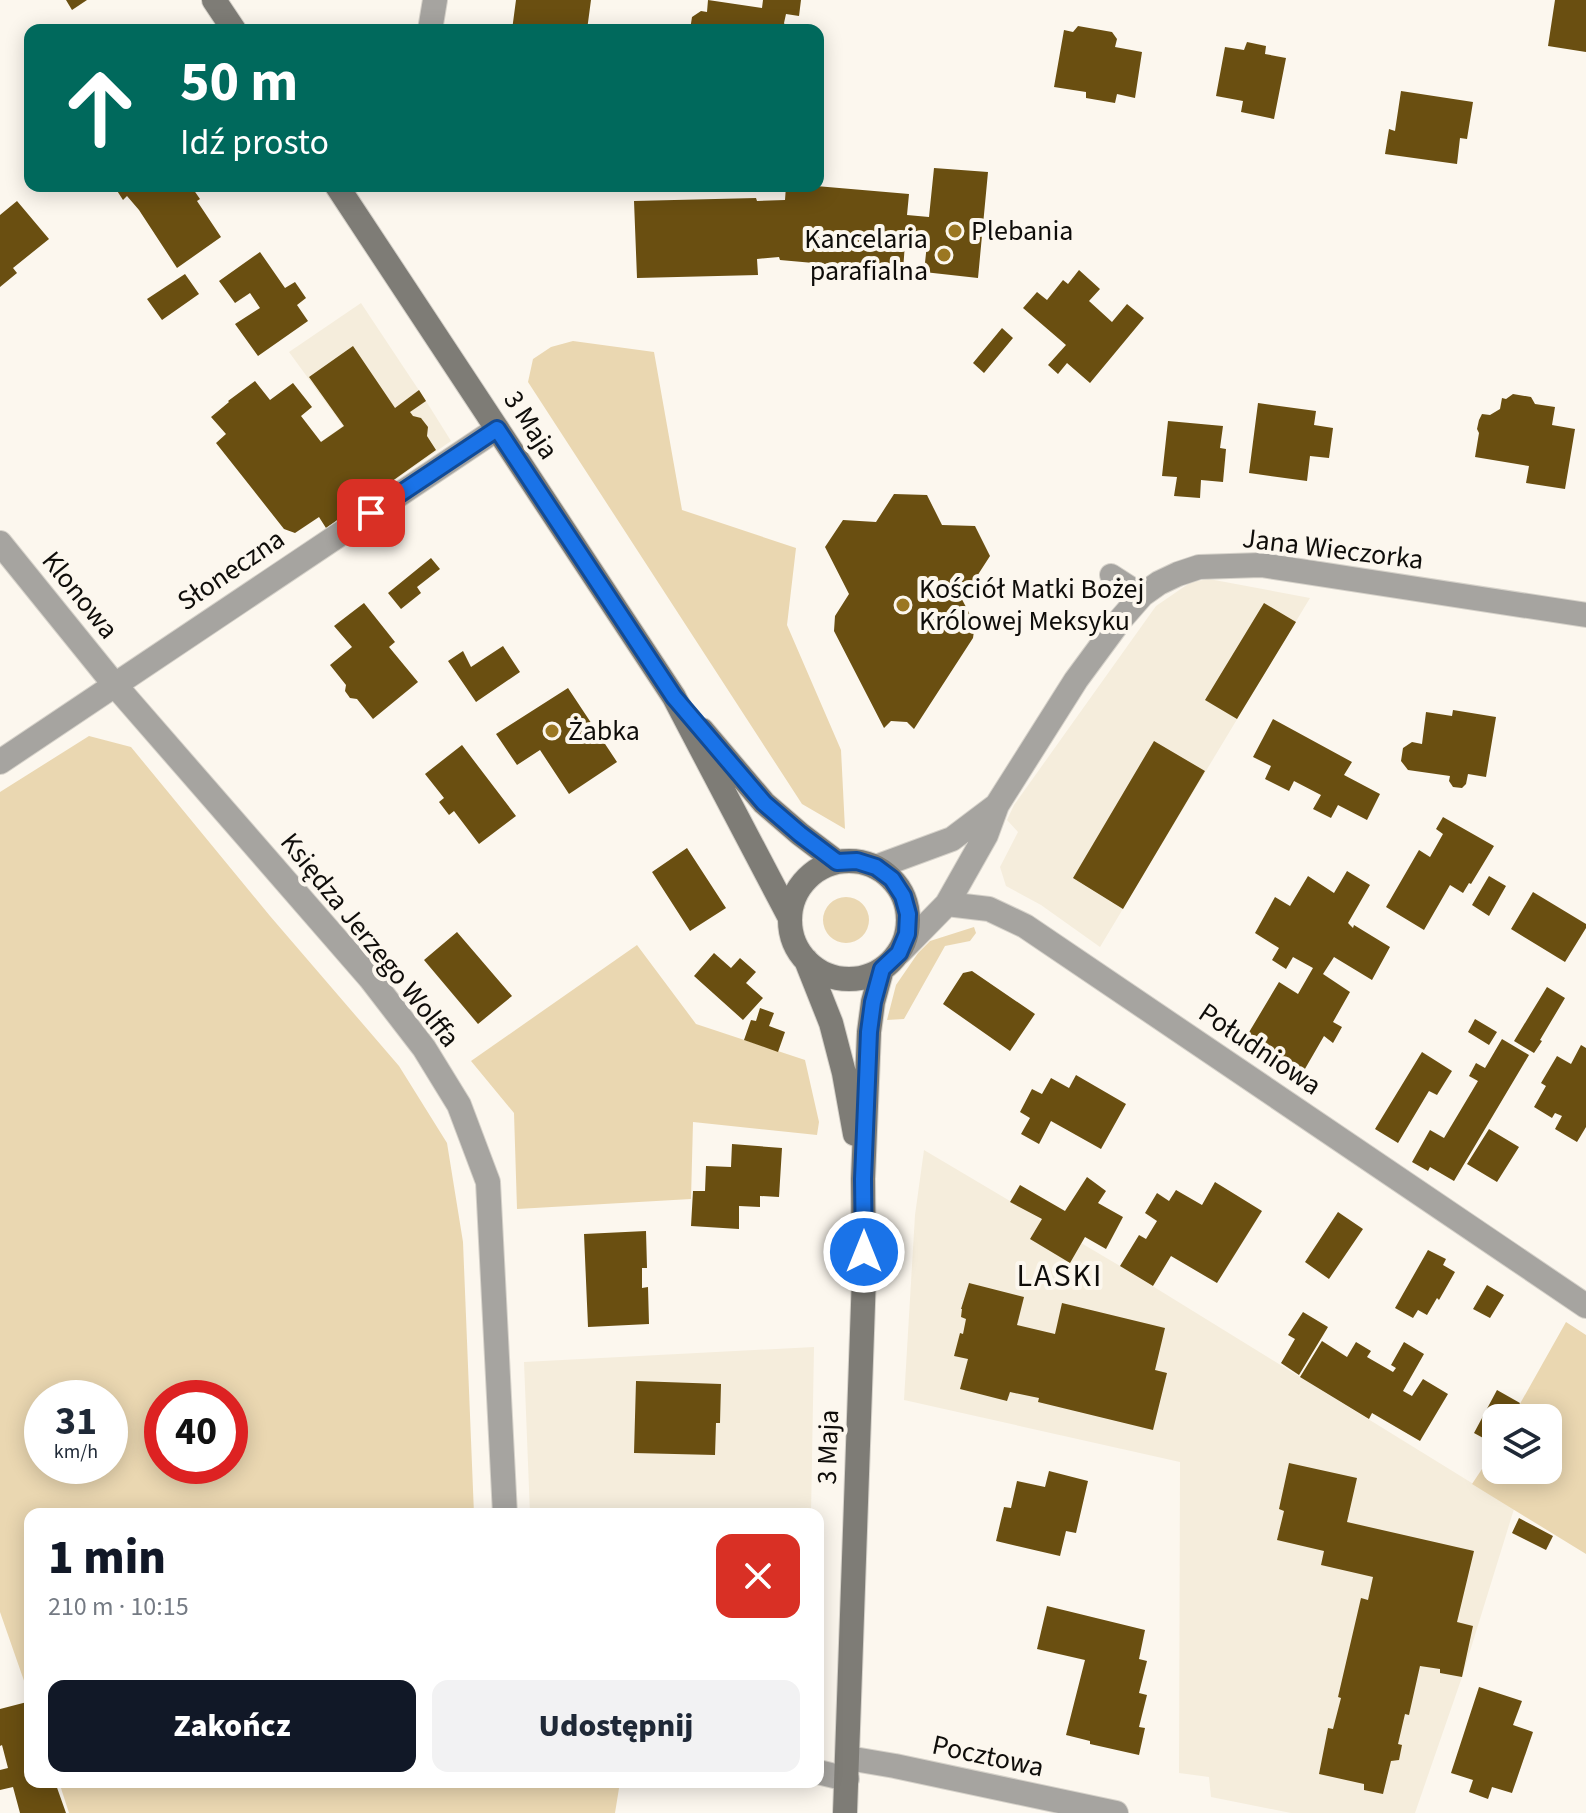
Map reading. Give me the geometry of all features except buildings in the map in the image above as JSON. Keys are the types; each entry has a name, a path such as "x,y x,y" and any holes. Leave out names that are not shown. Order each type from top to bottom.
{"street":[{"path":"214,0 230,24"},
{"path":"431,24 435,0"},
{"name":"3 Maja","path":"341,192 674,697 790,918"},
{"name":"Słoneczna","path":"0,762 497,429"},
{"name":"Klonowa","path":"0,543 114,684"},
{"name":"Jana Wieczorka","path":"947,904 986,835 997,805 1076,680 1121,619 1142,595 1159,583 1199,567 1261,565 1586,615"},
{"name":"Księdza Jerzego Wolffa","path":"114,684 370,978 424,1048 459,1105 488,1182 505,1508"},
{"name":"3 Maja","path":"674,697 764,803 837,862"},
{"name":"Jana Wieczorka","path":"876,867 952,839 997,805"},
{"path":"890,961 907,934 908,914 903,896 892,879 876,867 857,861 837,862 818,869 804,882 794,899 790,918 794,940 806,960 822,973 842,979 863,977 890,961 947,904"},
{"name":"Południowa","path":"947,904 989,909 1025,926 1586,1306"},
{"name":"3 Maja","path":"806,960 831,1023 844,1073 863,1179"},
{"name":"3 Maja","path":"845,1813 864,1276 863,1179 869,1032 873,1002 890,961"},
{"name":"Pocztowa","path":"847,1769 895,1766 1065,1808 1116,1813"},
{"path":"824,1771 847,1769"}],"lane":[{"path":"1111,575 1142,595"}],"shaded area":[{"path":"361,303 451,441 326,528 319,517 284,529 253,490 343,426 289,352"},
{"path":"573,341 654,352 682,510 796,548 787,625 841,750 845,829 802,804 528,382 533,359 551,347"},
{"path":"1209,579 1310,598 1100,947 1041,905 1006,886 1000,867 1018,832 1007,820 1014,805 1156,606 1191,582"},
{"path":"89,736 131,747 399,1066 447,1143 463,1242 474,1508 24,1508 24,1681 0,1612 0,792"},
{"path":"846,897 862,904 869,920 862,936 846,943 830,936 823,920 830,904"},
{"path":"974,927 976,933 970,941 945,946 904,1019 887,1020 896,985 918,953 930,941"},
{"path":"637,945 696,1024 805,1060 819,1122 817,1135 693,1122 691,1199 517,1209 514,1113 471,1061"},
{"path":"924,1150 1120,1266 1514,1509 1462,1677 1415,1813 1291,1813 1211,1797 1209,1777 1179,1773 1180,1462 904,1400 915,1215"},
{"path":"1566,1322 1586,1335 1586,1554 1472,1484 1482,1469 1482,1484 1562,1484 1562,1404 1520,1404"},
{"path":"814,1347 811,1508 530,1508 524,1362"},
{"path":"61,1788 619,1788 615,1813 69,1813"}],"place":[{"name":"Plebania","path":"955,231"},
{"name":"Kancelaria parafialna","path":"944,255"},
{"name":"Kościół Matki Bożej Królowej Meksyku","path":"903,605"},
{"name":"Żabka","path":"552,731"}],"district":[{"name":"LASKI","path":"1060,1276"}],"route":[{"path":"371,513 497,429 674,697 764,803 837,862 857,861 876,867 892,879 903,896 908,914 907,934 899,953 882,969 873,1002 863,1179 864,1252"}]}
